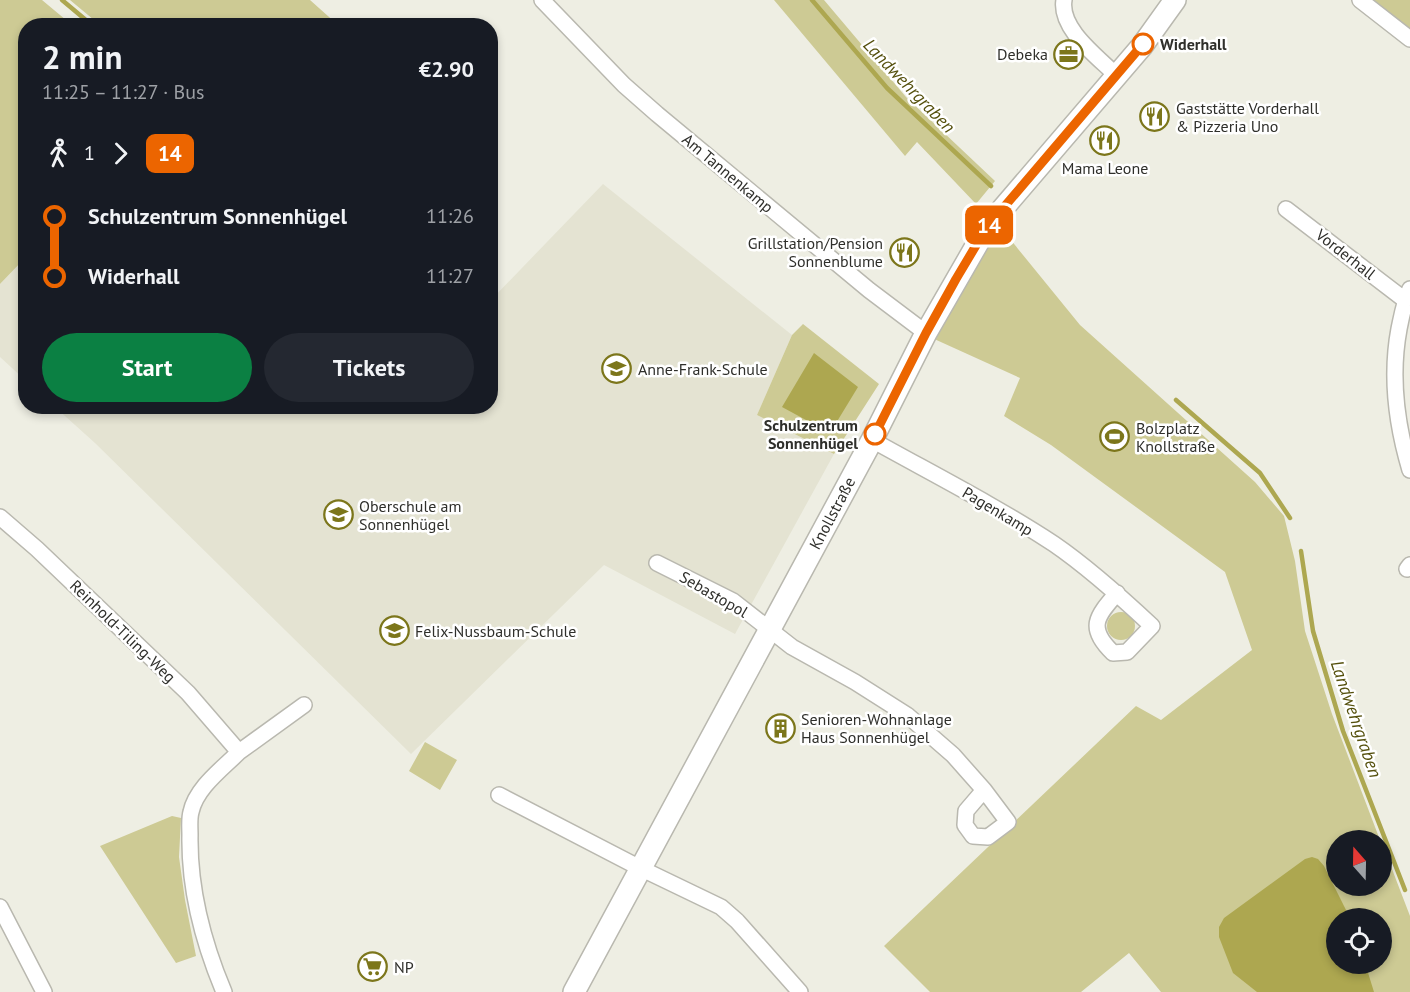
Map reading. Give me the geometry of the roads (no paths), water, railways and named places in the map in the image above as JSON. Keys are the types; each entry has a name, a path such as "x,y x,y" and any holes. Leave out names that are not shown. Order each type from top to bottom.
{"street":[{"name":"Am Tannenkamp","path":"542,0 624,85 657,114 855,279 926,333"},
{"name":"Knollstraße","path":"574,992 872,440 956,279 996,216 1142,46 1175,0"},
{"path":"1360,0 1410,39"},
{"path":"1060,1 1070,29 1117,76"},
{"name":"Vorderhall","path":"1286,209 1407,294"},
{"path":"1407,294 1396,346 1394,373 1398,422 1410,470"},
{"name":"Pagenkamp","path":"872,440 995,507 1056,546 1117,593"},
{"name":"Reinhold-Tiling-Weg","path":"0,517 37,549 188,693 239,752"},
{"name":"Sebastopol","path":"657,563 733,600 792,646 855,682 907,716 953,755 984,790"},
{"path":"224,992 208,955 195,898 190,855 191,812 201,790 239,752 304,705"},
{"path":"499,795 721,907 737,921 800,992"},
{"path":"0,907 44,992"}],"waterway":[{"path":"62,0 83,18"},
{"name":"Landwehrgraben","path":"812,0 887,88 991,186"},
{"name":"Landwehrgraben","path":"1176,400 1260,473 1290,518"},
{"name":"Landwehrgraben","path":"1301,551 1313,631 1343,731 1405,890"}],"place":[{"name":"Widerhall","path":"1143,44"},
{"name":"Debeka","path":"1069,54"},
{"name":"Gaststätte Vorderhall & Pizzeria Uno","path":"1155,117"},
{"name":"Mama Leone","path":"1105,140"},
{"name":"Grillstation/Pension Sonnenblume","path":"904,252"},
{"name":"Anne-Frank-Schule","path":"617,369"},
{"name":"Schulzentrum Sonnenhügel","path":"875,434"},
{"name":"Bolzplatz Knollstraße","path":"1115,437"},
{"name":"Oberschule am Sonnenhügel","path":"338,515"},
{"name":"Felix-Nussbaum-Schule","path":"394,631"},
{"name":"Senioren-Wohnanlage Haus Sonnenhügel","path":"780,728"},
{"name":"NP","path":"373,967"}]}
